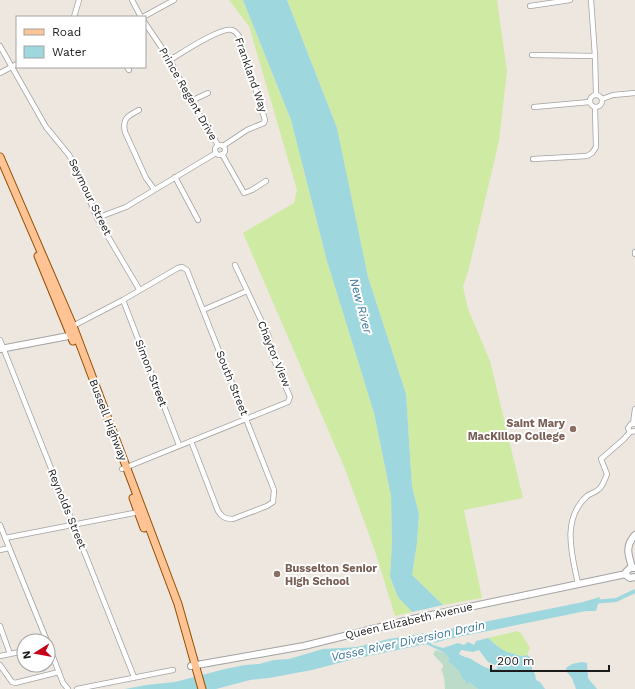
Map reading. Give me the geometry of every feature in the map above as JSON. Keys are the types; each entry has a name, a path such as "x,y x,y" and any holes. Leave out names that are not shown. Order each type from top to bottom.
{"main road":[{"name":"Bussell Highway","path":"0,157 72,331 178,604 194,666 197,689"},
{"name":"Bussell Highway","path":"0,168 72,331"},
{"name":"Bussell Highway","path":"196,675 202,689"}],"street":[{"path":"74,16 79,0"},
{"path":"132,0 141,16"},
{"path":"144,16 174,0"},
{"path":"530,6 570,0"},
{"path":"591,0 596,94"},
{"name":"Prince Regent Drive","path":"146,24 170,60 191,101 218,146"},
{"name":"Frankland Way","path":"170,60 199,42 226,30 232,29 239,36 265,120 223,146"},
{"name":"Seymour Street","path":"0,46 15,66"},
{"path":"532,55 595,56"},
{"path":"0,73 15,66"},
{"name":"Seymour Street","path":"16,68 46,127 69,155 76,167 97,218 140,289"},
{"path":"191,101 208,93"},
{"path":"602,99 613,95 635,93"},
{"path":"596,94 601,96 602,99"},
{"path":"590,102 592,96 596,94"},
{"path":"595,107 601,104 602,99"},
{"path":"534,107 590,102"},
{"path":"532,159 587,156 592,153 596,147 595,107 590,102"},
{"path":"139,110 128,116 124,126 125,132 146,178 154,189"},
{"path":"222,154 220,155 216,153 215,149 218,146 223,146 224,151 222,154 244,193 266,181"},
{"name":"Prince Regent Drive","path":"97,218 126,207 216,153"},
{"path":"175,177 198,220"},
{"name":"Chaytor View","path":"124,468 288,402 290,397 272,355 269,337 235,265"},
{"name":"South Street","path":"140,289 178,268 182,267 187,270 274,490 273,502 268,506 233,518 228,519 222,517 218,511 191,442"},
{"path":"2,349 72,331 140,289"},
{"path":"203,310 247,292"},
{"name":"Simon Street","path":"122,300 179,446"},
{"name":"Reynolds Street","path":"0,340 2,349 134,677"},
{"path":"578,584 570,544 571,528 575,512 587,496 600,488 607,474 601,459 633,432 629,426 634,424 635,408"},
{"path":"5,538 141,512"},
{"path":"0,525 44,633"},
{"path":"635,535 631,539 627,550 633,568 628,569 626,574 630,578 635,578"},
{"path":"0,550 9,548"},
{"name":"Queen Elizabeth Avenue","path":"194,666 304,646 417,618 626,574"},
{"path":"0,626 10,654"},
{"path":"0,656 16,653"},
{"path":"0,665 12,682 15,683 59,672"},
{"path":"56,665 63,683 68,689"},
{"path":"77,689 173,670"}],"green space":[{"path":"229,0 243,0 291,120 327,261 374,413 391,496 392,543 390,577 398,597 412,612 395,616 374,548 345,469 243,233 294,203 297,190 249,26"},
{"path":"287,0 497,0 507,71 499,141 469,268 463,287 468,309 490,361 523,498 464,510 482,598 443,605 412,575 417,543 419,514 412,487 406,394 368,277 337,128"},
{"path":"517,631 521,633 530,648 526,656 505,651 488,638"},
{"path":"436,650 445,653 449,658 448,660 459,671 461,676 478,689 445,689 444,677 441,669 443,668 443,665 433,654"}],"water":[{"name":"New River","path":"243,0 287,0 337,128 368,277 406,394 412,487 419,514 417,543 412,575 443,605 412,612 398,597 390,577 392,543 391,496 374,413 327,261 291,120"},
{"path":"600,597 596,611 586,611 434,643 434,640 429,642 443,648 458,643 464,645 468,642 474,645 476,641 488,638 505,651 522,656 527,655 530,657 532,670 535,674 536,680 540,682 545,689 478,689 469,682 466,685 465,679 462,679 459,671 448,661 449,658 445,653 426,644 354,659 312,670 250,680 216,689 125,689 175,682 225,669 259,664 274,660 289,659 323,649 357,647 389,639 445,630 583,602","holes":["461,650 473,652 479,650 488,662 498,668 487,668 459,654"]},
{"path":"581,662 587,663 588,678 597,689 576,689 572,678 566,671 566,668 572,664"}],"waterway":[{"name":"Vasse River Diversion Drain","path":"593,602 616,600 635,591"}],"place":[{"name":"Saint Mary MacKillop College","path":"573,429"},
{"name":"Busselton Senior High School","path":"277,574"}]}
